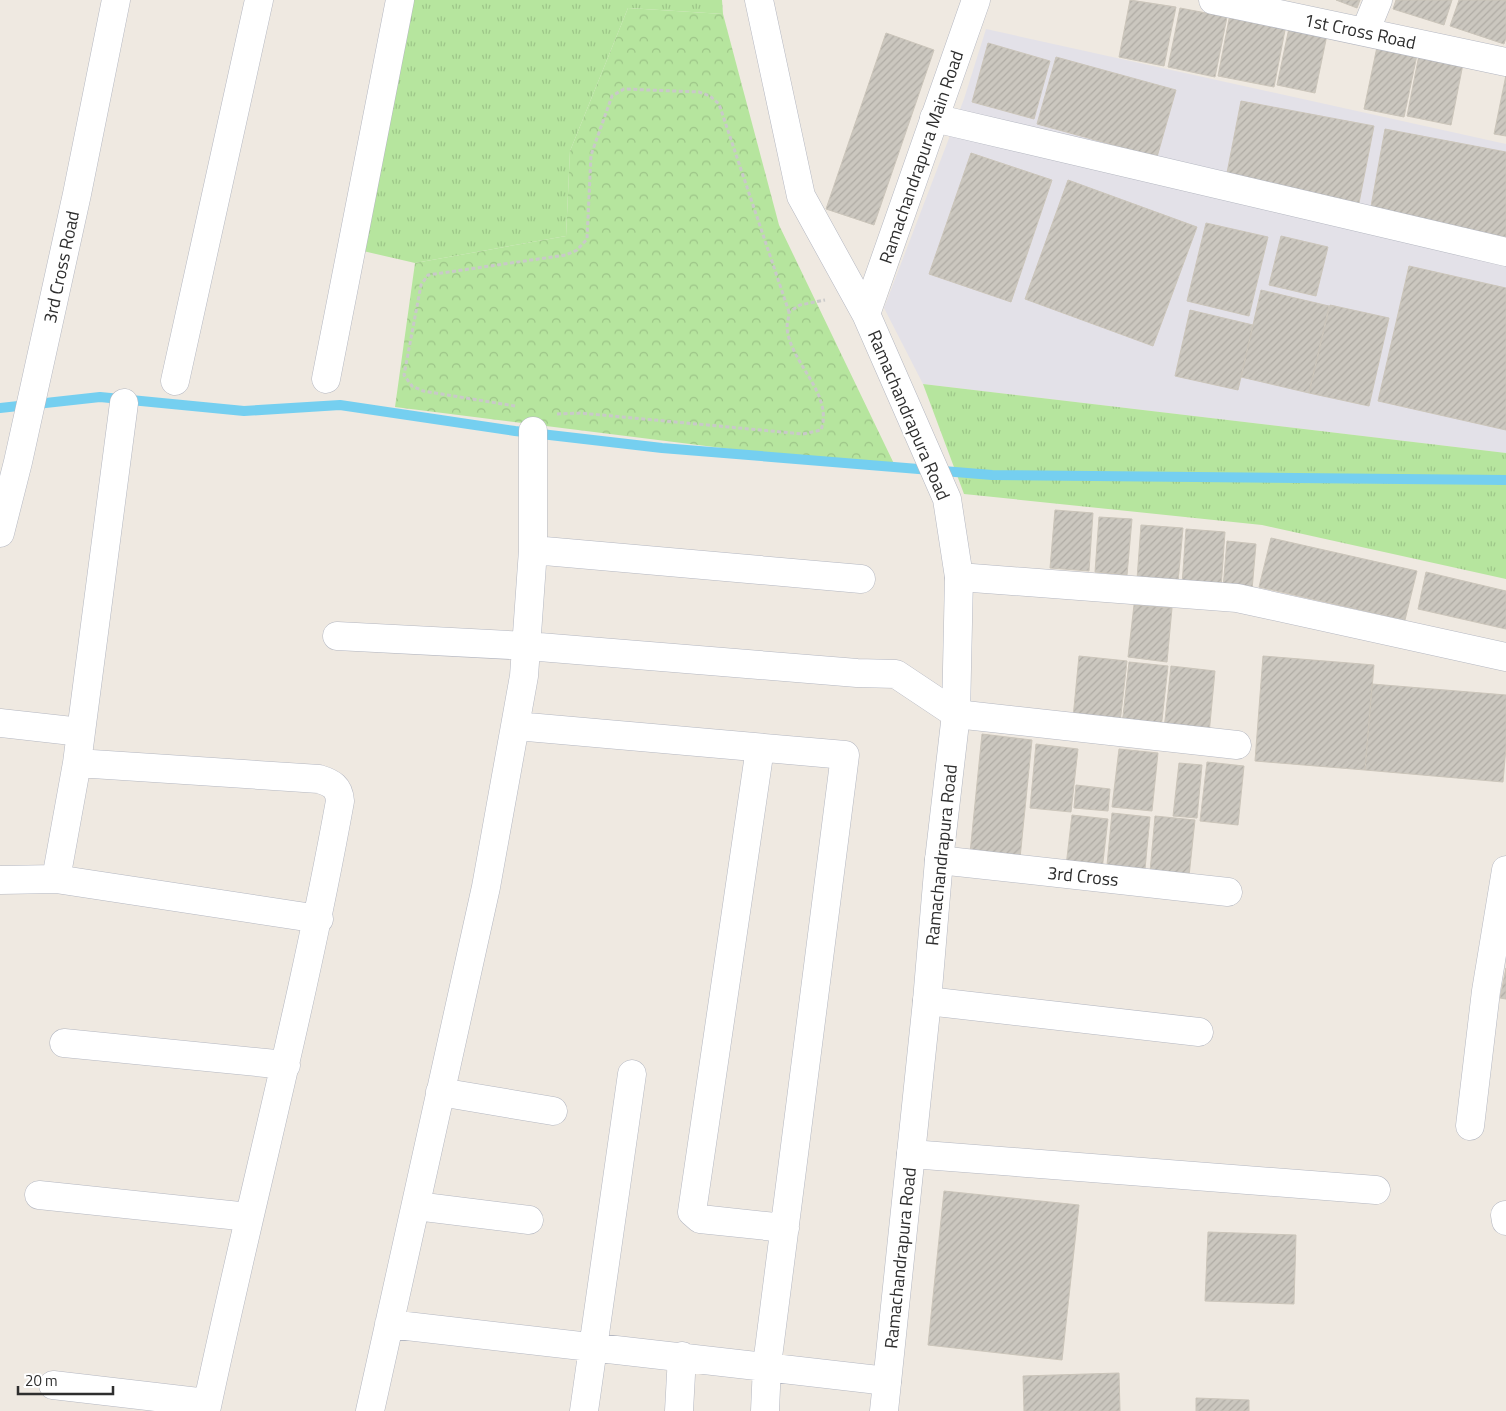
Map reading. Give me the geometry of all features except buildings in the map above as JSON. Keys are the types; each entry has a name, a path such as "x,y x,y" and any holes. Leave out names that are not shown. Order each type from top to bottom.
{"street":[{"name":"3rd Cross Road","path":"0,533 18,462 77,194 116,0"},
{"path":"175,382 259,0"},
{"path":"326,379 400,0"},
{"name":"Ramachandrapura Road","path":"759,0 801,196 861,304 948,499 959,577 956,714 939,860 927,1001 884,1411"},
{"name":"Ramachandrapura Main Road","path":"861,304 934,118 976,0"},
{"name":"1st Cross Road","path":"1217,0 1506,62"},
{"path":"1365,32 1378,0"},
{"path":"934,118 1506,252"},
{"path":"56,879 77,763 124,403"},
{"path":"370,1411 486,887 516,726 524,676 533,550 535,418"},
{"path":"533,550 861,579"},
{"path":"959,577 1236,598 1506,657"},
{"path":"337,636 526,646 858,673 896,674 956,714 1236,745"},
{"path":"0,723 81,732"},
{"path":"516,726 844,756 767,1365 765,1411"},
{"path":"760,748 692,1212 700,1219 785,1228"},
{"path":"53,1385 207,1407 249,1217 319,919 340,801 339,791 331,782 309,778 77,763"},
{"name":"3rd Cross","path":"939,860 1228,892"},
{"path":"1470,1126 1486,991 1506,870"},
{"path":"0,880 56,879 319,919"},
{"path":"927,1001 1199,1032"},
{"path":"64,1044 286,1065"},
{"path":"584,1411 632,1074"},
{"path":"440,1092 553,1111"},
{"path":"911,1154 1376,1190"},
{"path":"39,1195 249,1217"},
{"path":"416,1206 529,1220"},
{"path":"1506,1216 1506,1221"},
{"path":"389,1324 887,1380"},
{"path":"679,1411 682,1356"}],"path":[{"path":"624,89 699,92 710,96 719,104 789,312 787,328 822,405 825,418 821,430 803,434 573,412 535,418 423,391 412,386 404,375 420,286 428,275 566,255 577,250 586,238 591,155 612,96 624,89"},
{"path":"789,312 800,305 861,304"}],"shaded area":[{"path":"986,29 1506,144 1506,453 923,384 884,308 964,99"}],"green space":[{"path":"413,0 722,0 723,14 628,8 570,151 566,236 415,263 363,251"},
{"path":"628,8 723,14 779,225 897,470 395,407 415,263 566,236 570,151"},
{"path":"923,384 1506,453 1506,579 1262,525 964,494"}],"waterway":[{"path":"0,408 100,397 244,411 340,405 515,431 662,448 992,475 1506,480"}]}
